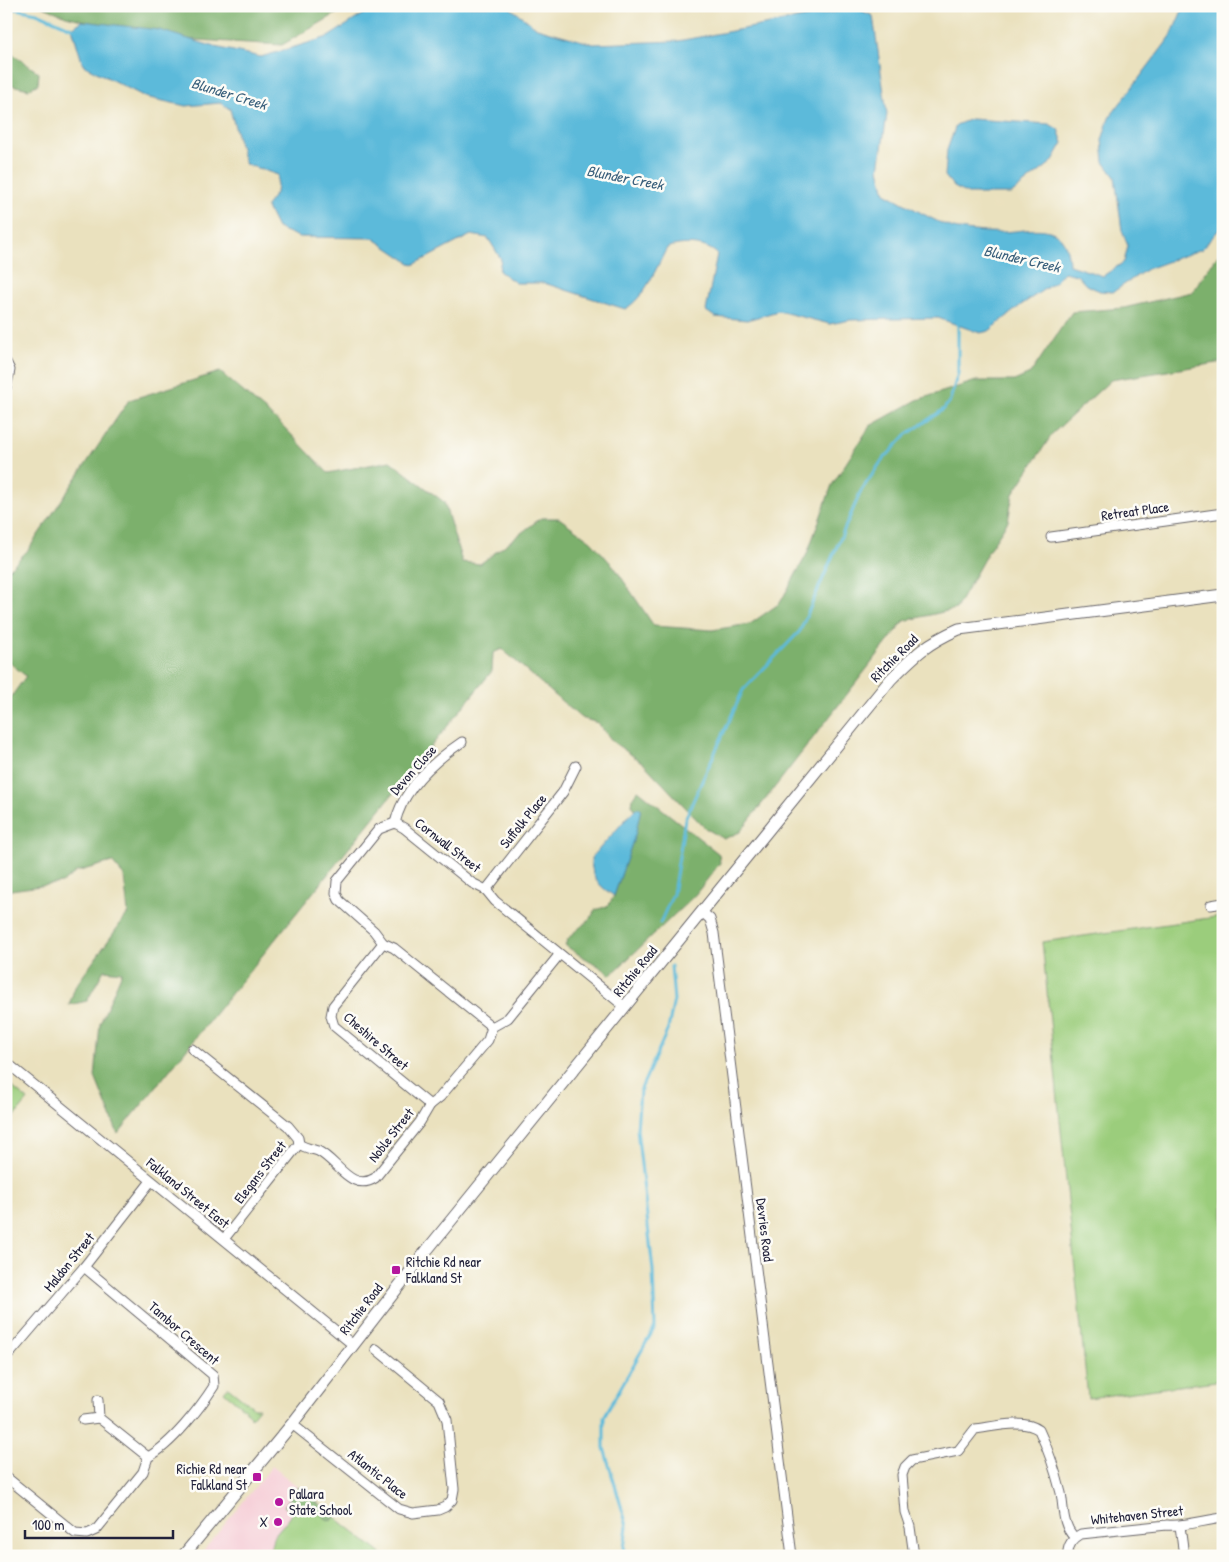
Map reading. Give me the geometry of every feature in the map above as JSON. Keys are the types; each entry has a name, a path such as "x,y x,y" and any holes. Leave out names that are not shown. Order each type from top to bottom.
{"street":[{"path":"6,362 10,370 6,388"},
{"name":"Retreat Place","path":"1051,537 1223,513"},
{"name":"Ritchie Road","path":"183,1556 292,1424 352,1344 891,679 932,641 959,629 1223,595"},
{"name":"Devon Close","path":"395,823 399,805 439,758 462,742"},
{"name":"Suffolk Place","path":"486,890 563,792 576,766"},
{"name":"Cornwall Street","path":"492,1027 394,948 383,943 374,930 339,900 336,893 337,881 379,829 395,823 404,828 472,883 486,890 494,901 625,1007"},
{"path":"1211,905 1223,903"},
{"name":"Devries Road","path":"702,912 710,919 714,933 792,1556"},
{"name":"Cheshire Street","path":"383,943 333,1006 330,1016 334,1026 430,1106"},
{"name":"Noble Street","path":"299,1144 318,1152 356,1181 368,1182 375,1178 420,1122 430,1106 440,1097 488,1040 492,1027 508,1018 559,955"},
{"path":"192,1049 288,1126 298,1138 299,1144"},
{"name":"Falkland Street East","path":"6,1062 352,1344"},
{"name":"Elegans Street","path":"224,1239 299,1144"},
{"name":"Maldon Street","path":"6,1358 84,1267 151,1181"},
{"name":"Tambor Crescent","path":"84,1267 213,1375 214,1386 206,1398 160,1451 148,1456"},
{"name":"Atlantic Place","path":"292,1424 399,1510 413,1513 445,1507 452,1500 454,1488 448,1420 443,1406 376,1349"},
{"path":"98,1400 99,1418"},
{"path":"6,1477 75,1533 87,1534 96,1530 143,1472 148,1456 99,1418 83,1420"},
{"path":"914,1556 910,1527 905,1512 902,1475 905,1467 912,1460 958,1450 975,1429 1025,1424 1034,1426 1039,1430 1060,1493 1064,1519 1068,1530 1074,1537"},
{"name":"Whitehaven Street","path":"1068,1556 1069,1545 1074,1537 1081,1534 1167,1525 1180,1526 1198,1521 1223,1518"},
{"path":"1180,1526 1184,1556"}],"shaded area":[{"name":"Pallara State School","path":"272,1466 384,1556 199,1556"}],"green space":[{"path":"41,6 343,6 336,14 282,45 146,37 66,16"},
{"path":"6,49 39,73 38,84 29,89 6,84"},
{"path":"1223,248 1223,362 1111,380 1053,433 1013,494 1008,521 990,548 956,609 904,621 740,832 724,839 705,828 643,763 613,742 598,723 581,718 502,649 493,653 492,671 118,1134 95,1077 100,1024 122,972 104,970 87,1001 69,1005 75,987 128,913 124,876 112,862 76,872 62,883 11,890 6,893 6,704 26,676 6,660 6,572 28,550 129,400 220,372 282,425 328,473 390,461 444,502 462,562 480,564 541,518 559,518 591,541 615,568 654,626 712,630 750,624 780,603 807,554 832,485 870,426 917,400 976,381 1014,381 1030,374 1072,312 1124,308 1192,292"},
{"path":"638,790 719,854 720,863 695,895 611,975 565,945 571,935 589,920 595,910 608,906 614,896 640,808 635,809 632,805 633,797"},
{"path":"1223,916 1223,1380 1088,1398 1042,942"},
{"path":"6,1082 28,1100 6,1127"},
{"path":"228,1387 254,1408 259,1408 251,1418 250,1414 224,1392"},
{"path":"298,1487 335,1517 328,1520 313,1508 287,1502"},
{"path":"287,1502 313,1508 331,1520 335,1517 384,1556 269,1556 273,1537 292,1514 284,1506"}],"water":[{"path":"376,6 508,6 537,28 593,44 678,41 856,8 873,16 887,114 879,169 885,193 933,219 958,229 992,232 1047,230 1056,234 1062,240 1067,250 1069,265 1103,276 1124,262 1128,246 1122,231 1115,177 1104,162 1102,140 1109,118 1171,36 1184,6 1223,6 1223,225 1202,249 1147,269 1113,292 1100,291 1086,285 1077,275 1064,272 1055,282 1021,305 989,331 980,333 938,318 850,320 830,324 778,311 747,320 715,317 706,311 717,254 707,248 686,244 667,248 644,290 625,309 544,283 516,283 499,271 501,259 488,238 471,235 413,265 373,238 299,237 277,228 266,206 276,193 278,175 245,164 230,109 220,103 186,106 145,97 83,65 72,28 82,21 159,30 215,47 261,57 328,37"},
{"path":"971,119 1049,124 1058,129 1063,143 1052,162 1011,194 968,194 954,187 945,176 947,150 956,125"},
{"path":"641,808 636,832 614,896 596,880 591,858 635,809"}],"waterway":[{"name":"Blunder Creek","path":"6,7 37,13 74,29"},
{"path":"660,923 673,894 685,819 743,690 800,631 861,491 881,462 906,435 944,409 950,400 958,373 958,322"},
{"path":"623,1556 627,1526 604,1448 604,1417 655,1327 653,1270 637,1129 640,1091 668,1029 674,1000 671,966"}],"place":[{"name":"Ritchie Rd near Falkland St","path":"396,1270"},
{"name":"Richie Rd near Falkland St","path":"257,1477"},
{"name":"Pallara State School","path":"279,1502"},
{"name":"X","path":"278,1522"}]}
